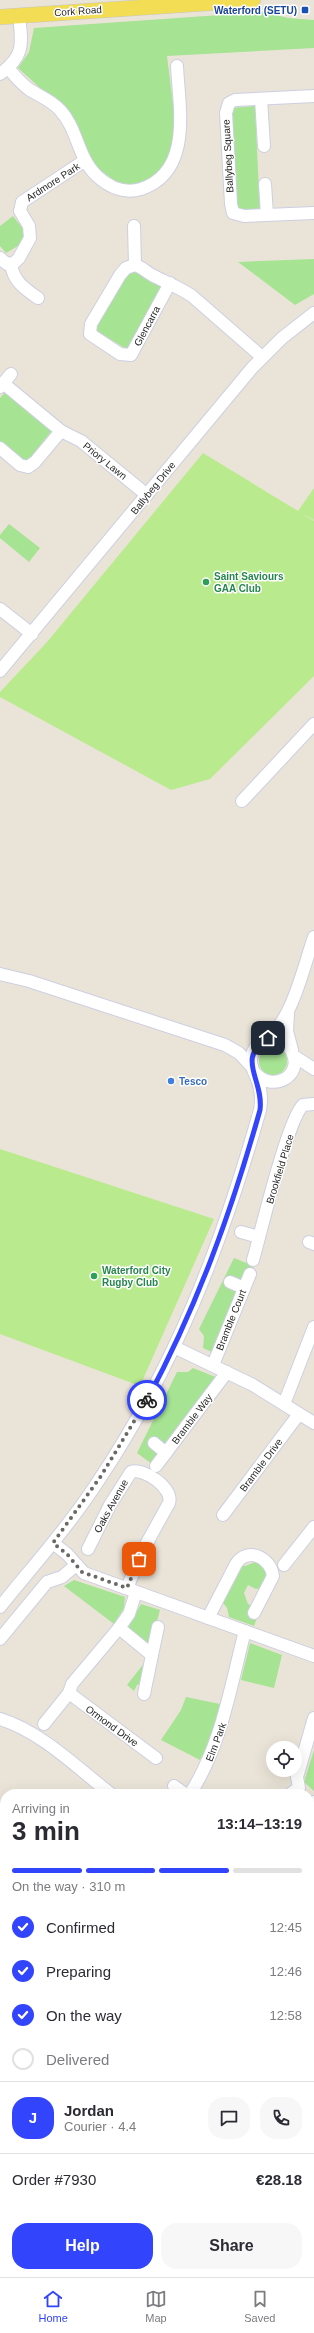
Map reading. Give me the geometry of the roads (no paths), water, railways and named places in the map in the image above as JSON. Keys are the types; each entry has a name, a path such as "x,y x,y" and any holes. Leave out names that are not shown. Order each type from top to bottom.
{"main road":[{"name":"Cork Road","path":"0,16 252,0"}],"street":[{"path":"19,15 21,50 15,61 4,71 51,102 63,113 84,161 97,177 113,188 126,190 140,189 155,182 169,168 176,155 179,132 177,66"},
{"name":"Ballybeg Square","path":"314,96 235,100 227,106 228,159 233,213 244,216 314,213"},
{"path":"261,99 264,146"},
{"name":"Ardmore Park","path":"38,298 22,286 13,275 5,261 18,260 30,238 29,226 20,214 21,204 84,161"},
{"path":"265,184 267,215"},
{"path":"134,226 135,265 192,296 262,357"},
{"name":"Glencarra","path":"135,265 130,266 123,271 89,328 92,336 120,354 128,356 133,352 170,284"},
{"name":"Ballybeg Drive","path":"0,671 262,357 314,313"},
{"name":"Priory Lawn","path":"11,374 2,385 61,431 81,442 147,495"},
{"path":"0,448 22,466 30,467 61,431"},
{"path":"0,608 32,634"},
{"path":"242,801 313,727"},
{"path":"260,1110 261,1092 253,1070 252,1055 261,1043 276,1031 288,1011 314,937"},
{"path":"0,974 29,980 225,1045 239,1053 259,1078 273,1083 288,1076 314,1070"},
{"path":"0,1607 53,1543 120,1446 174,1347 219,1241 260,1110 268,1094 288,1076 293,1068 293,1053 287,1031 288,1011"},
{"path":"225,1045 245,1047 276,1040 282,1042 314,1070"},
{"name":"Brookfield Place","path":"253,1260 285,1146 300,1108 310,1104"},
{"path":"241,1232 260,1237"},
{"name":"Bramble Court","path":"213,1365 250,1274"},
{"path":"230,1282 244,1288"},
{"path":"284,1404 314,1327"},
{"path":"174,1347 227,1372 284,1404 314,1423"},
{"name":"Bramble Way","path":"156,1466 227,1372"},
{"name":"Bramble Drive","path":"223,1515 299,1414"},
{"path":"154,1443 166,1453"},
{"name":"Oaks Avenue","path":"88,1549 110,1505 131,1472 141,1471 167,1490 171,1496 169,1503 143,1550 132,1590"},
{"path":"284,1565 314,1527"},
{"path":"53,1543 67,1554 84,1573 314,1656"},
{"path":"208,1618 236,1564 247,1554 259,1557 273,1573 271,1584 256,1596 254,1613"},
{"path":"0,1639 47,1582 62,1577 76,1565"},
{"path":"44,1724 69,1693 72,1684 120,1628 129,1614 132,1590"},
{"path":"144,1694 158,1627"},
{"path":"120,1628 152,1655"},
{"name":"Elm Park","path":"193,1789 207,1766 216,1744 245,1631"},
{"name":"Ormond Drive","path":"69,1693 156,1758"},
{"path":"302,1789 297,1777 314,1718"},
{"path":"0,1719 18,1726 39,1738 105,1789"},
{"path":"174,1786 178,1789"}],"place":[{"name":"Waterford (SETU)","path":"305,10"},
{"name":"Saint Saviours GAA Club","path":"206,582"},
{"name":"Tesco","path":"171,1081"},
{"name":"Waterford City Rugby Club","path":"94,1276"}]}
